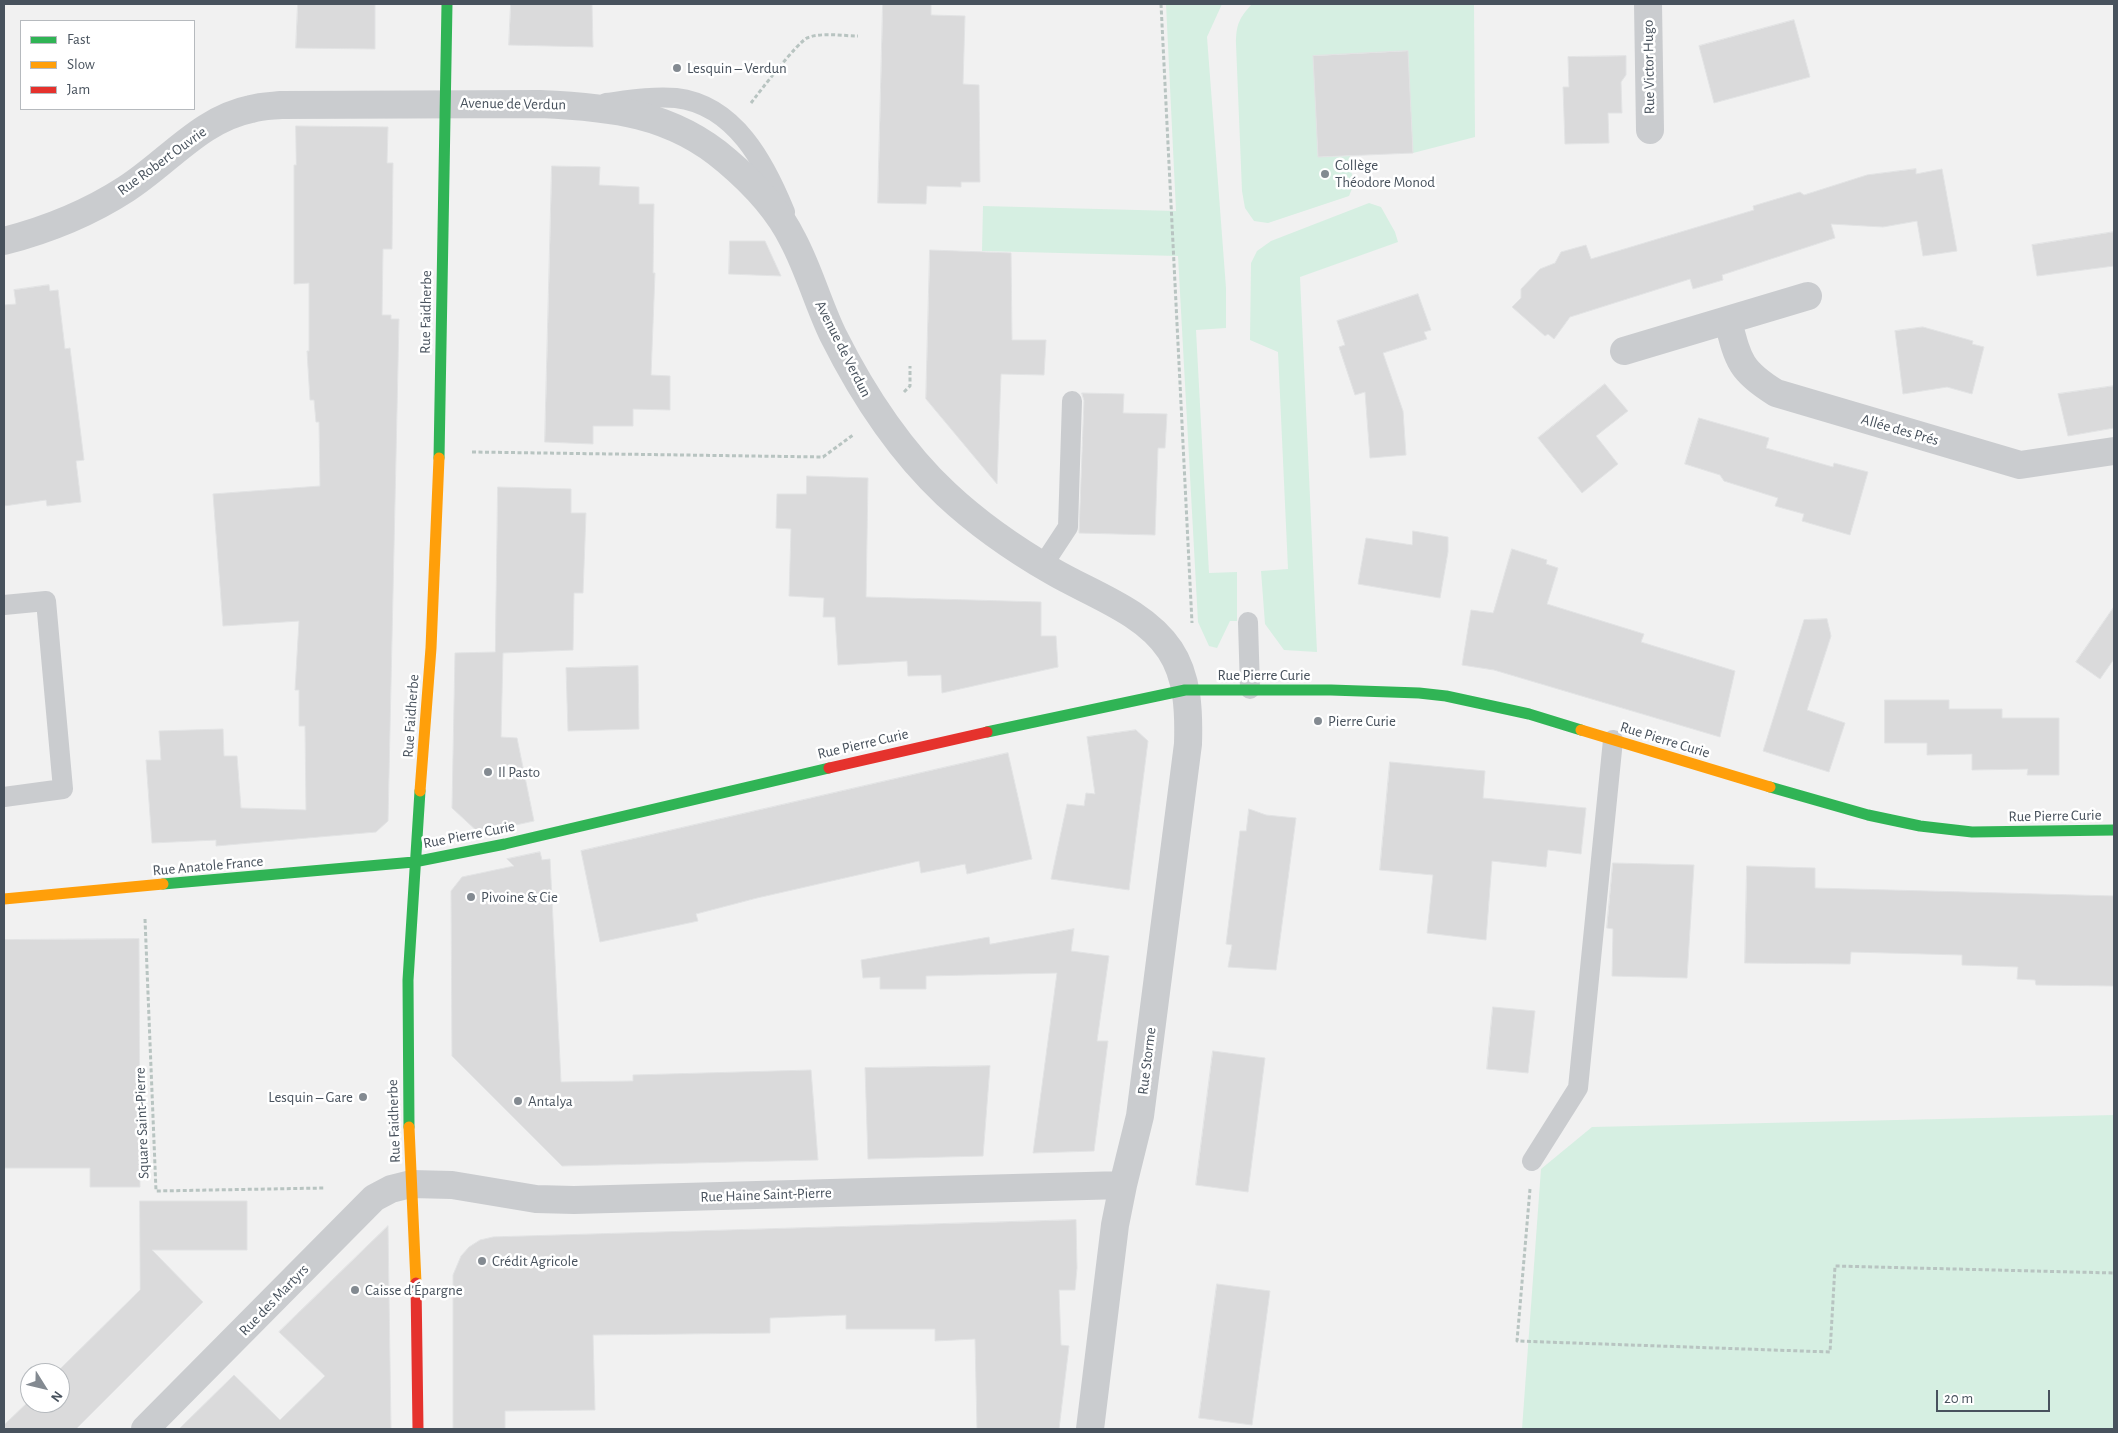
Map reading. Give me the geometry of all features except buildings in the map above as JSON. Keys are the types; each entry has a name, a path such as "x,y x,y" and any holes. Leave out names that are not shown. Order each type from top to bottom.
{"street":[{"name":"Rue Faidherbe","path":"418,1429 416,1250 411,1184 408,989 414,862 431,648 438,452 447,4"},
{"name":"Rue Victor Hugo","path":"1648,4 1650,130"},
{"name":"Avenue de Verdun","path":"446,104 579,106 616,110 644,116 677,128 697,139 726,160 770,204 794,240 831,332 860,388 906,453 944,492 979,523 1016,550 1130,613 1153,631 1169,648 1178,666 1185,690"},
{"name":"Rue Robert Ouvrie","path":"4,241 65,222 100,205 128,188 193,137 225,118 250,109 281,105 446,104"},
{"path":"1624,351 1808,296"},
{"name":"Allée des Prés","path":"1728,321 1738,358 1754,380 1776,393 2020,465 2114,450"},
{"name":"Rue Pierre Curie","path":"414,862 505,844 921,746 1185,690 1250,689 1419,692 1446,696 1529,714 1809,799 1868,815 1920,826 1972,832 2114,830"},
{"name":"Rue Storme","path":"1090,1429 1115,1225 1140,1116 1188,744 1189,718 1185,690"},
{"name":"Rue Anatole France","path":"4,899 414,862"},
{"name":"Rue Haine Saint-Pierre","path":"411,1184 452,1185 536,1199 574,1200 1123,1185"},
{"name":"Rue des Martyrs","path":"145,1429 374,1198 391,1189 411,1184"}],"lane":[{"name":"Avenue de Verdun","path":"579,106 666,97 690,101 714,112 733,126 754,150 769,176 785,211 794,240"},
{"path":"1043,565 1068,527 1072,401"},
{"path":"4,605 46,601 63,790 4,797"},
{"path":"1248,622 1250,689"},
{"path":"1532,1161 1578,1088 1613,740"}],"path":[{"path":"1161,4 1191,606"},
{"path":"733,126 792,52 806,39 820,36 858,36"},
{"path":"506,452 823,457 880,415"},
{"name":"Square Saint-Pierre","path":"144,886 156,1191 324,1188"},
{"path":"1532,1161 1517,1341 1830,1352 1835,1266 2114,1272"}],"green space":[{"path":"1166,4 1222,4 1207,37 1226,288 1226,328 1196,330 1209,573 1237,572 1237,621 1230,621 1217,648 1209,646 1198,622 1178,256 982,251 983,206 1176,211"},
{"path":"1252,4 1474,4 1475,137 1413,153 1407,51 1314,56 1318,157 1350,156 1353,186 1349,196 1268,223 1254,221 1245,208 1242,191 1236,44 1239,22"},
{"path":"1369,203 1381,207 1395,232 1398,242 1300,277 1317,652 1284,650 1265,624 1261,571 1288,569 1278,352 1250,340 1251,263 1257,251 1271,241"},
{"path":"2114,1115 2114,1429 1522,1429 1541,1169 1592,1127"}],"traffic: fast":[{"path":"439,458 447,4"},
{"path":"987,732 1185,690 1331,690 1419,693 1446,696 1529,714 1581,730"},
{"path":"163,884 414,862 505,844 829,768"},
{"path":"1770,787 1868,815 1920,826 1972,832 2114,830"},
{"path":"409,1127 408,980 420,791"}],"traffic: slow":[{"path":"420,791 431,648 439,458"},
{"path":"1581,730 1770,787"},
{"path":"4,899 163,884"},
{"path":"409,1127 416,1283"}],"traffic: jam":[{"path":"829,768 987,732"},
{"path":"416,1283 418,1429"}],"place":[{"name":"Lesquin – Verdun","path":"677,68"},
{"name":"Collège Théodore Monod","path":"1325,174"},
{"name":"Pierre Curie","path":"1318,721"},
{"name":"Il Pasto","path":"488,772"},
{"name":"Pivoine & Cie","path":"471,897"},
{"name":"Lesquin – Gare","path":"363,1097"},
{"name":"Antalya","path":"518,1101"},
{"name":"Crédit Agricole","path":"482,1261"},
{"name":"Caisse d'Épargne","path":"355,1290"}]}
